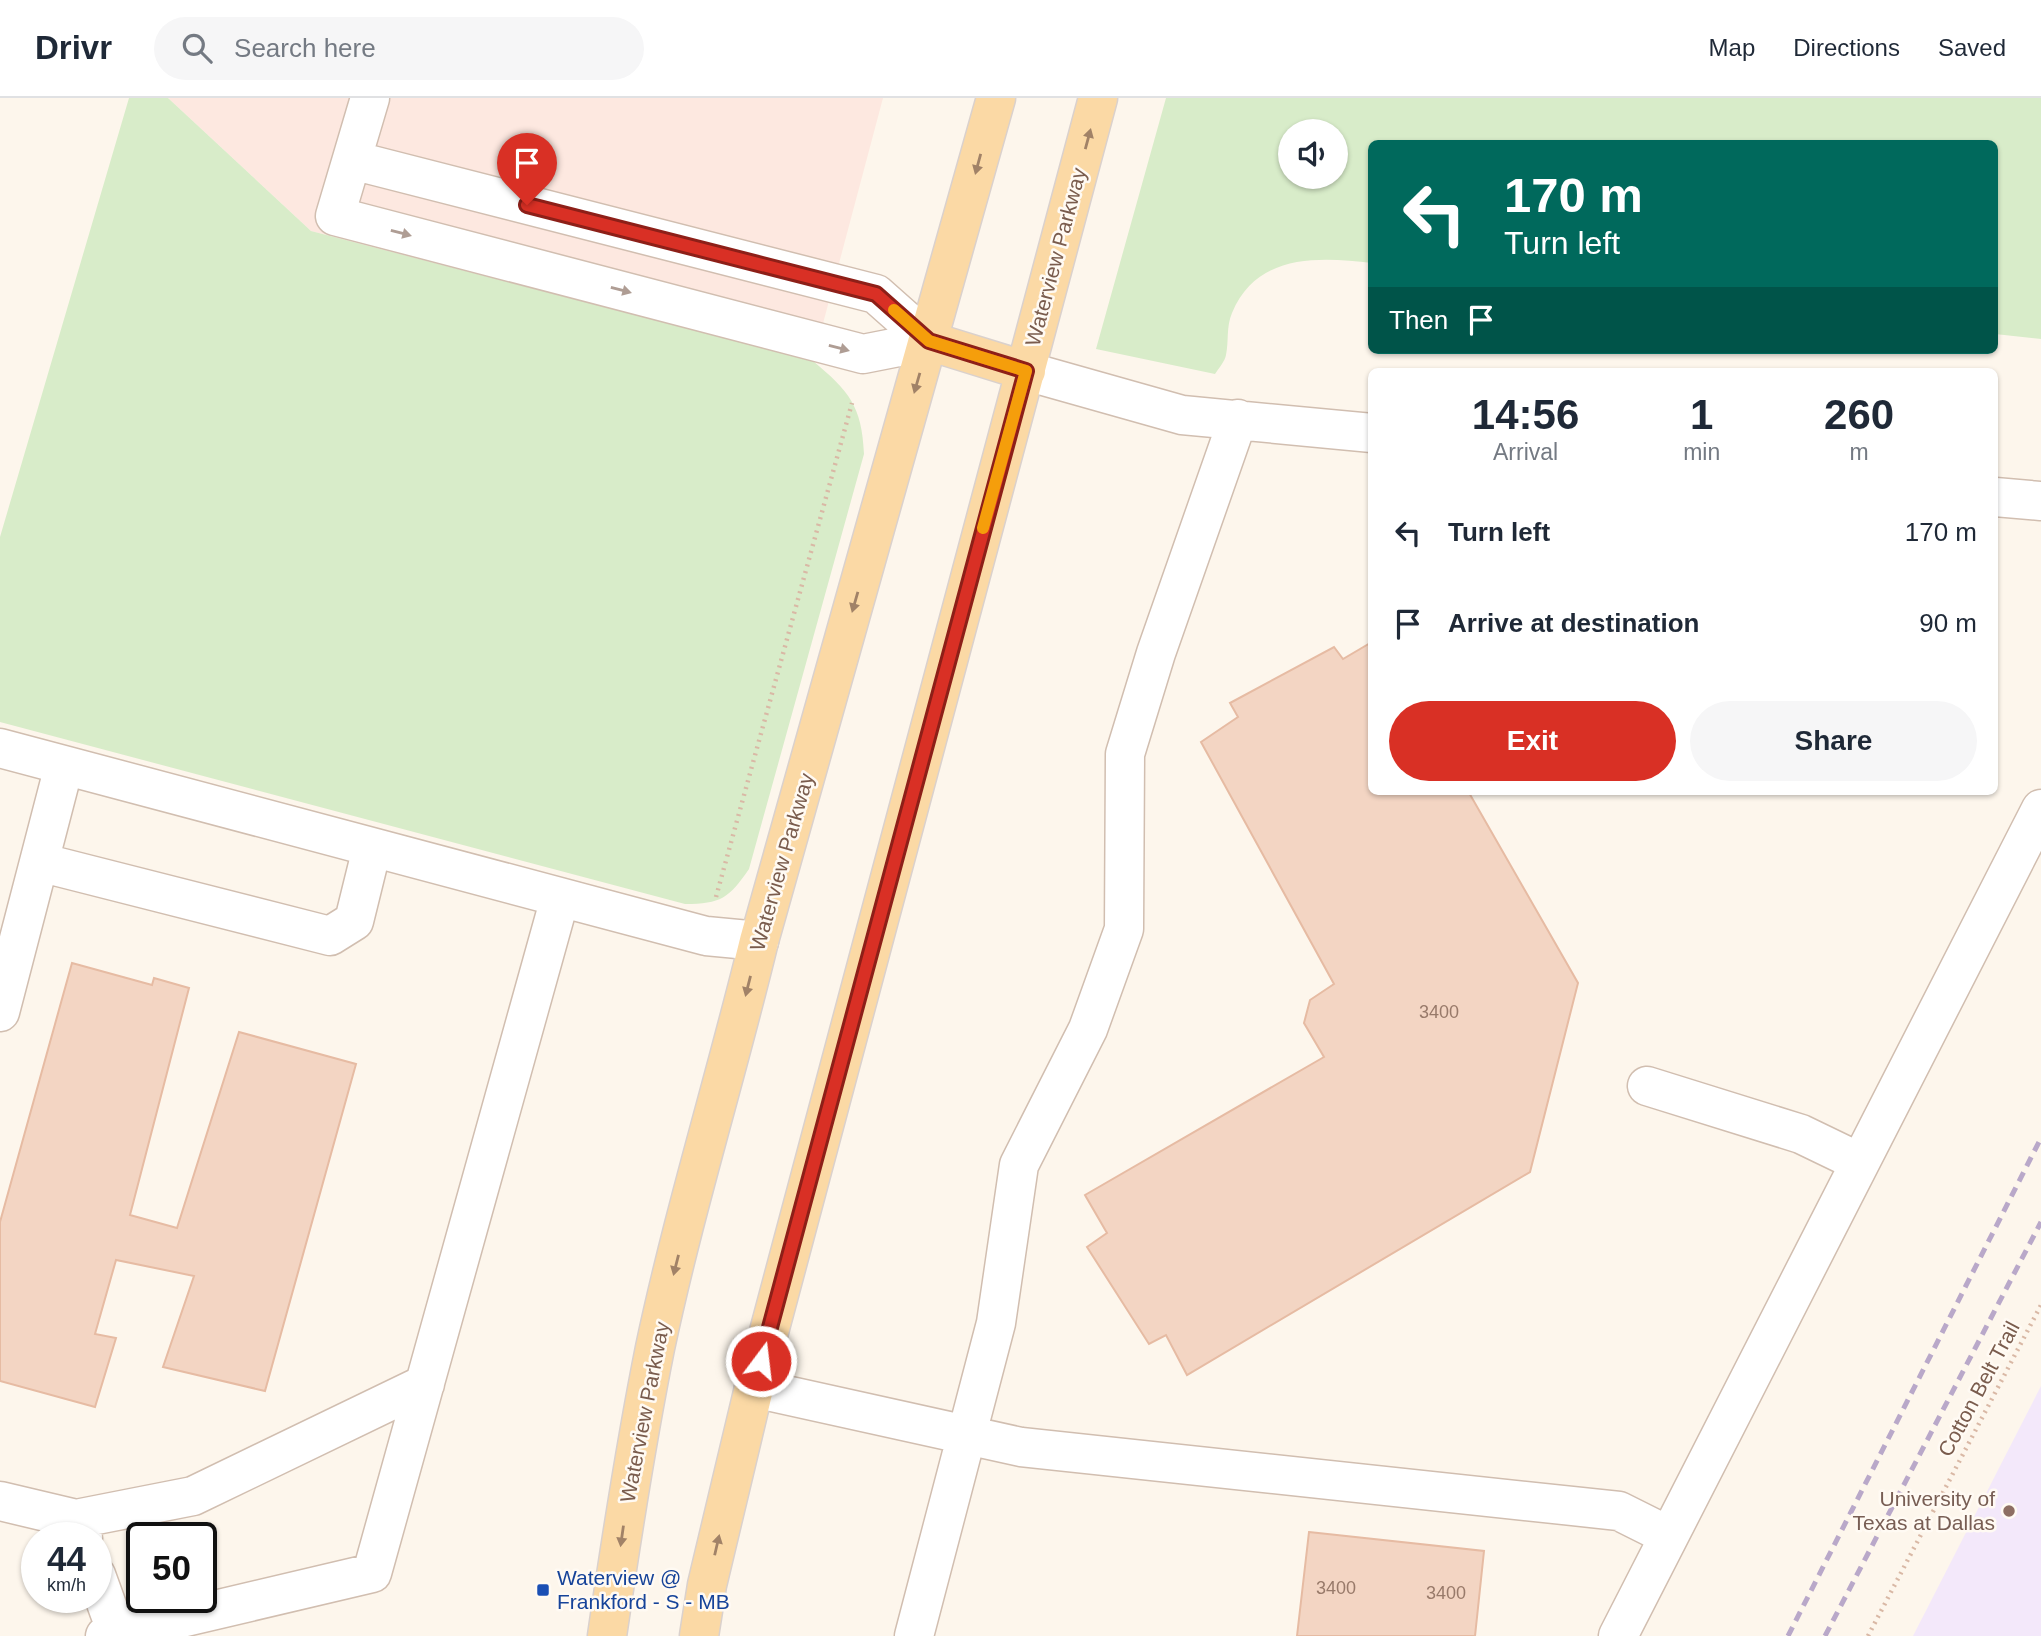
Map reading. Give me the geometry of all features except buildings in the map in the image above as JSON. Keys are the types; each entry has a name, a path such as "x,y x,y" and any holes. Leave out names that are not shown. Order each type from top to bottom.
{"main road":[{"name":"Waterview Parkway","path":"607,1636 632,1472 656,1346 759,941 996,98"},
{"name":"Waterview Parkway","path":"699,1636 754,1388 1098,98"},
{"path":"929,341 1026,371"}],"lane":[{"path":"370,98 335,216 863,354 929,341"},
{"path":"352,160 876,294 929,341"},
{"path":"1026,371 1182,415 1368,433"},
{"path":"914,1636 996,1323 1019,1165 1088,1029 1124,929 1125,754 1156,653 1238,419"},
{"path":"1998,497 2041,501"},
{"path":"0,748 705,936 759,941"},
{"path":"0,1012 64,766"},
{"path":"1618,1636 2041,809"},
{"path":"39,862 330,936 354,921 372,848"},
{"path":"107,1613 114,1635 372,1573 560,898"},
{"path":"1647,1086 1801,1134 1859,1163"},
{"path":"104,1522 194,1496 425,1384"},
{"path":"754,1388 1021,1447 1619,1511 1669,1536"},
{"path":"0,1501 60,1522"}],"path":[{"path":"715,902 852,403"},
{"name":"Cotton Belt Trail","path":"1868,1636 2041,1305"}],"shaded area":[{"path":"168,98 883,98 813,361 311,231"},
{"name":"University of Texas at Dallas","path":"2041,1386 2041,1636 1913,1636"}],"green space":[{"path":"129,98 168,98 311,231 813,361 844,391 860,423 864,454 749,869 729,893 716,901 685,904 0,722 0,537"},
{"path":"1166,98 2041,98 2041,339 1998,334 1998,140 1368,140 1368,263 1311,260 1273,269 1257,279 1243,293 1232,313 1227,350 1215,374 1096,349"}],"railway":[{"path":"1788,1636 2041,1138"},
{"path":"1825,1636 2041,1222"}],"slow traffic":[{"path":"894,310 929,341 1026,371 983,528"}],"place":[{"name":"University of Texas at Dallas","path":"2009,1511"},
{"name":"Waterview @ Frankford - S - MB","path":"543,1590"}],"route":[{"path":"527,205 876,294 929,341 1026,371 906,811 761,1361"}]}
